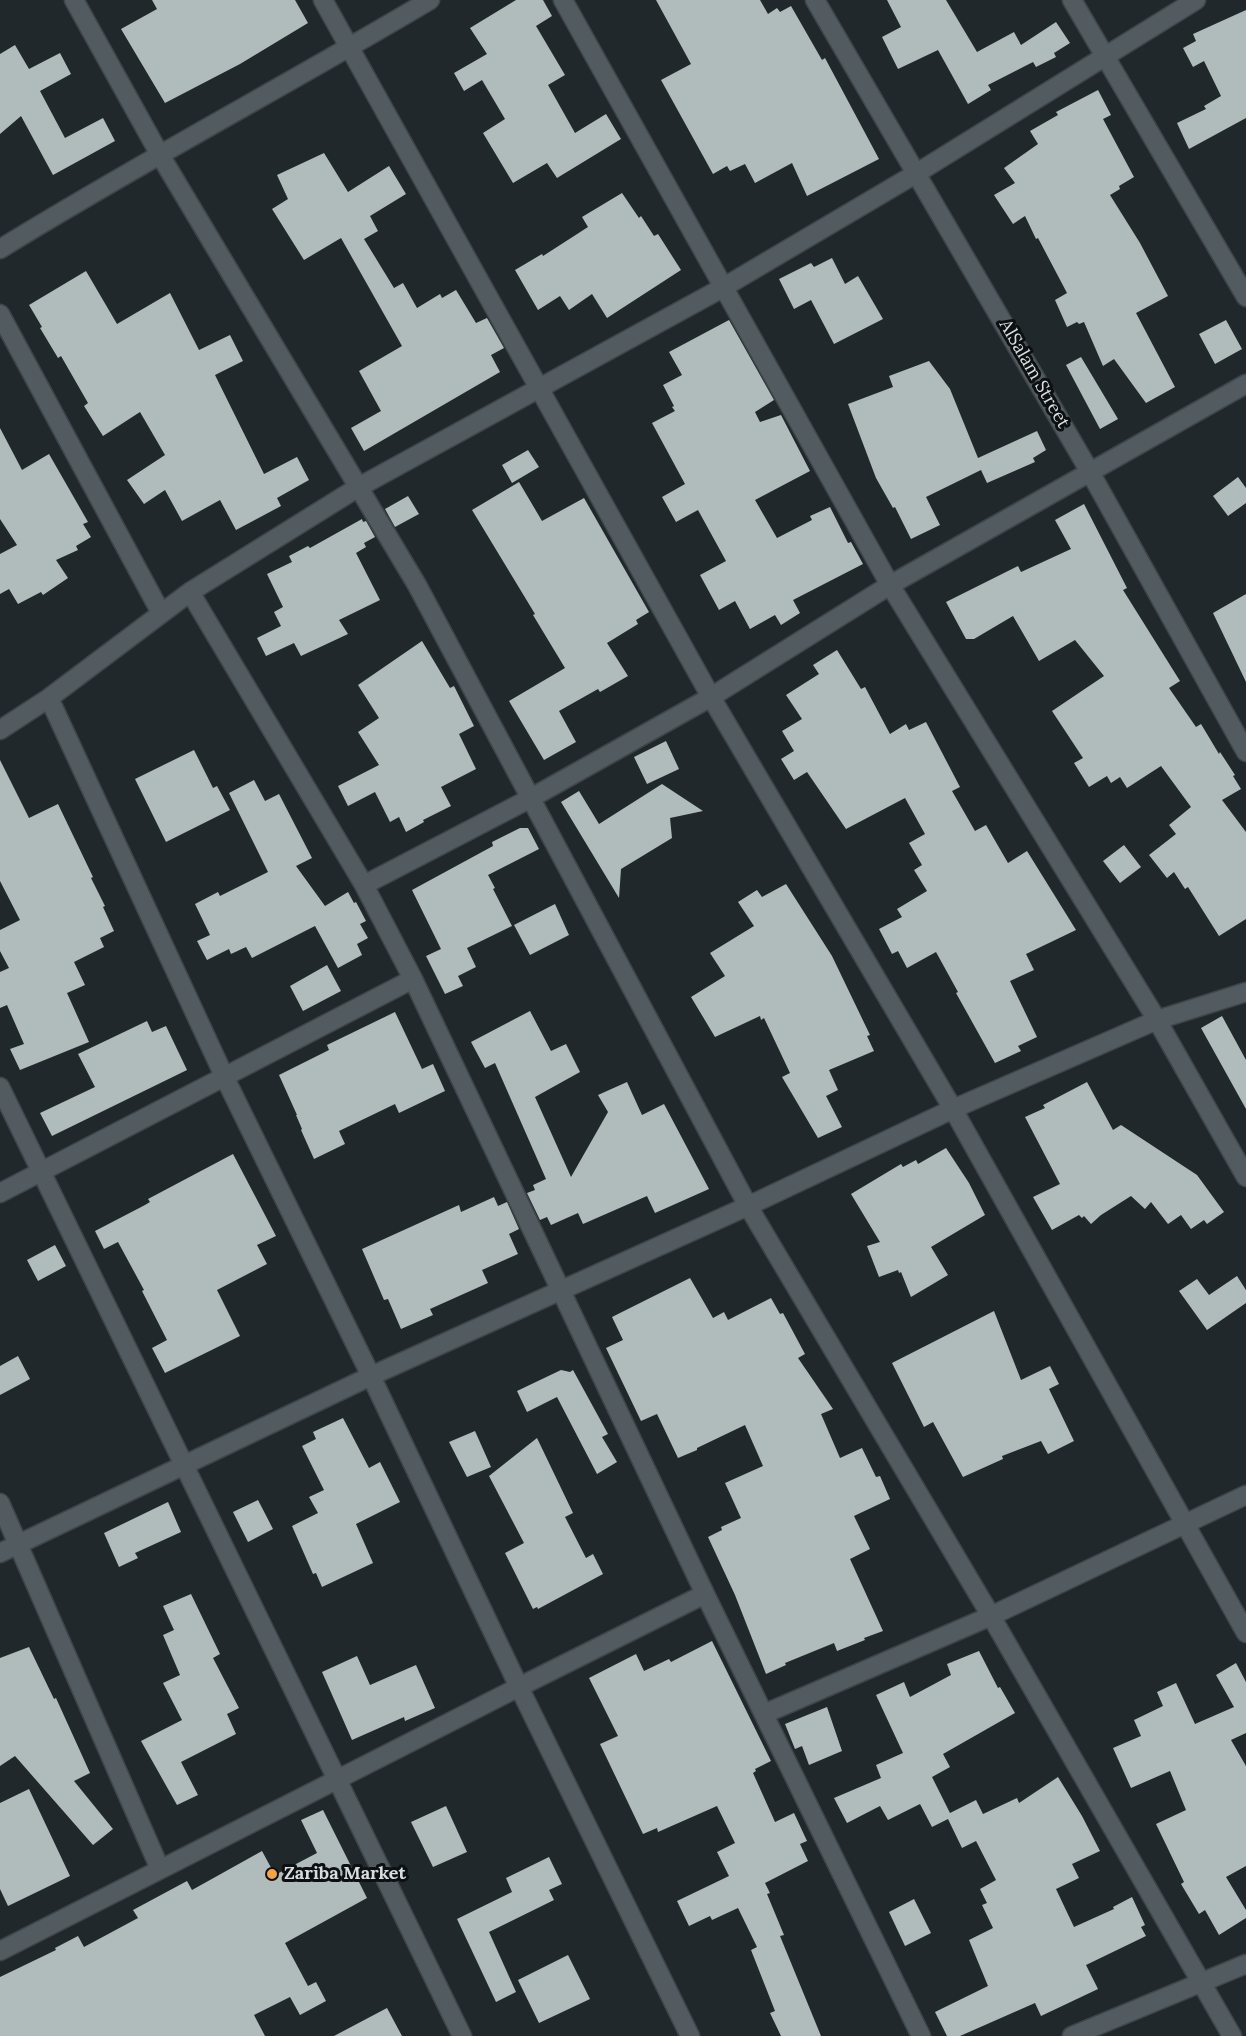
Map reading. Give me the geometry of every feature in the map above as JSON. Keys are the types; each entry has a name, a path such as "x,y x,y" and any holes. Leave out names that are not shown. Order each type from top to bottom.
{"street":[{"path":"74,0 160,155 417,585 748,1206 991,1616 1232,2036"},
{"path":"324,0 711,697 953,1109 1246,1633"},
{"path":"0,249 69,206 350,48 430,0"},
{"path":"563,0 890,585 1157,1020 1246,1177"},
{"name":"AlSalam Street","path":"815,0 1090,472 1246,752"},
{"path":"1072,0 1246,297"},
{"path":"0,730 49,698 190,592 357,488 724,287 917,173 1196,0"},
{"path":"0,314 161,613"},
{"path":"364,885 531,798 711,697 890,585 1246,384"},
{"path":"190,592 364,885 413,979 705,1593 921,2036"},
{"path":"49,698 225,1078 690,2036"},
{"path":"0,1193 413,979"},
{"path":"0,1553 371,1376 748,1206 953,1109 1157,1020 1246,992"},
{"path":"0,1087 462,2036"},
{"path":"764,1714 991,1616 1246,1495"},
{"path":"0,1503 160,1869"},
{"path":"0,1951 705,1593"},
{"path":"1072,2036 1246,1964"}],"building":[{"path":"152,0 295,0 308,23 240,64 165,103 121,29 157,9"},
{"path":"516,0 543,0 552,16 536,26 565,75 548,85 575,133 606,114 621,139 557,178 547,163 513,183 483,133 505,119 482,80 464,91 454,73 487,54 470,28"},
{"path":"656,0 760,0 768,14 777,8 780,12 791,6 822,60 825,58 879,159 807,196 792,163 755,183 745,164 730,171 727,166 713,174 661,80 691,64"},
{"path":"887,0 946,0 977,52 1014,32 1021,45 1056,22 1070,43 1054,53 1056,57 1036,67 1033,62 988,85 991,90 968,104 938,50 898,69 882,37 901,27"},
{"path":"1246,10 1246,118 1189,149 1177,123 1206,109 1204,106 1221,96 1204,61 1193,67 1183,48 1196,41 1193,34"},
{"path":"15,45 29,69 60,53 71,74 40,91 65,138 103,118 115,141 53,175 21,116 0,134 0,54"},
{"path":"1098,90 1111,115 1103,119 1134,177 1110,195 1140,243 1168,296 1136,313 1175,387 1146,403 1114,359 1103,366 1084,322 1079,324 1077,322 1067,327 1055,300 1067,293 1038,238 1036,239 1025,216 1013,224 994,195 1015,183 1004,168 1038,144 1030,131 1058,115 1056,112"},
{"path":"324,153 348,192 389,166 406,194 370,216 378,231 364,239 394,288 403,283 417,308 440,294 442,298 456,290 476,323 487,318 504,348 491,355 500,372 364,451 351,428 381,411 359,371 402,346 341,238 304,260 272,209 288,199 277,175"},
{"path":"622,193 654,236 658,234 681,270 607,318 592,294 569,310 560,296 538,310 515,270 542,254 543,256 588,227 582,217"},
{"path":"832,258 845,284 858,276 883,319 834,344 811,300 794,309 779,279 811,263 814,267"},
{"path":"86,271 117,324 170,293 199,350 230,335 243,361 215,375 264,474 297,457 309,480 277,498 281,506 236,530 220,500 182,521 165,490 144,504 127,480 165,455 140,412 103,436 84,406 88,403 61,356 58,358 29,305"},
{"path":"729,320 774,400 755,412 760,422 781,415 810,471 755,500 777,538 812,520 810,516 830,507 848,543 851,542 863,564 793,600 800,613 781,625 775,615 750,629 735,601 719,610 700,575 726,561 698,510 676,522 662,497 685,484 652,423 675,411 663,385 682,375 669,352"},
{"path":"1226,320 1242,349 1215,364 1199,334"},
{"path":"1081,357 1118,419 1100,429 1066,365"},
{"path":"929,361 950,389 978,458 1037,431 1046,450 1033,458 1035,462 987,483 981,470 926,497 940,525 911,539 895,507 893,508 876,478 848,404 893,387 889,376"},
{"path":"0,428 22,470 49,454 88,522 83,524 91,537 76,546 78,550 56,560 68,578 43,595 41,592 18,604 9,589 0,594 0,554 17,545 0,519"},
{"path":"528,450 539,467 512,483 502,465"},
{"path":"1238,477 1246,488 1246,503 1228,516 1213,496"},
{"path":"519,482 542,521 584,498 649,612 636,620 638,624 607,643 628,676 600,692 598,689 559,711 576,742 544,760 509,701 565,668 472,510"},
{"path":"408,496 419,514 395,527 385,509"},
{"path":"1084,504 1127,588 1123,590 1180,681 1169,688 1196,727 1201,724 1235,775 1233,776 1241,789 1222,800 1246,832 1246,919 1219,936 1188,887 1185,889 1174,872 1167,878 1149,855 1176,834 1169,825 1191,807 1161,766 1127,788 1120,777 1111,783 1107,776 1089,787 1074,763 1083,758 1052,711 1104,676 1075,640 1039,661 1013,616 974,639 966,639 946,602 1018,566 1021,572 1071,549 1055,520"},
{"path":"362,519 363,522 366,521 375,537 364,543 366,547 356,553 380,600 339,620 348,634 301,656 294,643 266,656 257,638 281,626 274,612 283,607 267,574 292,562 289,556 308,546 310,548"},
{"path":"1246,594 1246,682 1213,613"},
{"path":"422,641 450,688 454,686 474,726 459,734 476,769 441,787 451,806 423,820 424,822 406,832 399,817 390,822 375,792 348,806 338,786 379,765 358,732 379,718 358,685"},
{"path":"837,650 861,689 865,687 890,734 906,724 909,730 926,722 960,787 952,791 975,831 986,825 1008,863 1027,851 1076,930 1026,954 1034,970 1010,981 1037,1037 1018,1046 1021,1051 995,1063 936,952 907,968 898,951 892,954 879,929 902,917 897,909 927,891 914,870 922,865 909,843 925,834 905,798 846,829 807,772 794,780 781,759 794,751 782,731 802,719 786,695 819,674 813,665"},
{"path":"666,741 679,769 647,784 634,757"},
{"path":"194,750 213,788 217,786 230,810 166,842 135,779"},
{"path":"0,760 29,818 58,804 93,877 91,878 114,931 100,938 104,947 74,962 85,985 67,993 89,1042 20,1070 10,1049 24,1044 7,1005 0,1008 0,972 9,968 0,951 0,930 20,920 0,881"},
{"path":"254,780 265,801 279,794 312,858 296,866 325,906 348,892 366,921 360,924 368,938 357,944 362,955 338,968 315,926 252,958 246,947 231,954 229,949 207,960 197,941 210,935 195,904 218,892 220,896 268,872 229,793"},
{"path":"662,784 703,811 670,818 672,838 621,869 619,898 561,802 579,791 599,824"},
{"path":"520,828 528,828 539,849 488,875 512,926 467,948 476,967 458,976 463,986 445,994 426,956 441,949 412,890 493,846 492,842"},
{"path":"1124,845 1141,867 1120,883 1103,861"},
{"path":"786,884 832,956 870,1035 867,1036 874,1051 829,1070 838,1090 826,1096 842,1127 818,1138 782,1077 790,1073 764,1018 761,1020 760,1016 715,1037 691,997 725,976 710,953 754,926 738,902 757,890 762,897"},
{"path":"555,904 569,935 530,955 514,925"},
{"path":"327,965 341,991 303,1011 290,986"},
{"path":"530,1011 551,1051 566,1044 580,1072 535,1097 571,1177 608,1112 598,1095 627,1082 642,1115 664,1104 709,1189 655,1213 647,1196 583,1224 578,1213 551,1225 547,1217 540,1220 527,1193 535,1190 533,1185 546,1179 495,1063 485,1068 471,1042"},
{"path":"395,1012 422,1069 433,1064 445,1091 399,1113 395,1104 339,1131 345,1144 314,1159 279,1075 329,1050 327,1045"},
{"path":"1222,1016 1246,1060 1246,1109 1201,1028"},
{"path":"147,1021 152,1032 166,1026 187,1070 52,1136 40,1113 95,1087 78,1054"},
{"path":"1087,1082 1113,1130 1121,1125 1197,1175 1224,1212 1207,1224 1204,1220 1191,1229 1181,1215 1168,1224 1151,1202 1145,1209 1131,1196 1091,1224 1084,1216 1082,1218 1079,1215 1052,1230 1033,1197 1060,1184 1025,1117 1045,1108 1043,1105"},
{"path":"946,1148 969,1183 985,1215 931,1247 948,1275 911,1297 901,1272 899,1273 898,1270 879,1277 867,1246 880,1242 851,1194 901,1164 903,1167 916,1160 918,1164"},
{"path":"233,1154 276,1236 257,1245 267,1264 217,1290 240,1336 165,1373 152,1348 167,1340 142,1291 144,1290 118,1242 104,1249 95,1231 150,1202 148,1199"},
{"path":"494,1197 498,1206 507,1202 519,1229 509,1234 518,1254 482,1270 488,1283 430,1309 433,1315 401,1329 388,1299 384,1300 362,1249 459,1205 461,1212"},
{"path":"55,1245 66,1266 38,1281 27,1260"},
{"path":"1237,1276 1246,1290 1246,1303 1207,1330 1179,1291 1197,1279 1209,1295"},
{"path":"690,1278 713,1318 724,1312 728,1320 771,1298 780,1314 783,1313 805,1354 798,1358 833,1409 821,1414 840,1458 862,1448 876,1477 880,1476 890,1499 854,1516 870,1549 850,1559 883,1631 837,1651 834,1643 785,1663 786,1665 766,1674 735,1595 708,1537 722,1530 721,1527 741,1518 725,1483 763,1466 745,1425 678,1458 657,1414 641,1421 606,1348 623,1340 612,1317"},
{"path":"994,1311 1021,1380 1050,1366 1059,1384 1049,1389 1074,1441 1048,1454 1041,1441 1002,1456 1003,1459 963,1477 933,1422 924,1427 892,1363"},
{"path":"18,1356 30,1379 0,1395 0,1366"},
{"path":"561,1370 570,1372 573,1370 608,1434 602,1437 617,1462 597,1474 557,1397 527,1412 517,1391"},
{"path":"343,1418 369,1468 380,1462 400,1502 356,1524 373,1563 322,1587 316,1573 313,1574 292,1526 318,1513 309,1497 324,1490 302,1446 316,1439 313,1432"},
{"path":"475,1431 491,1467 467,1477 449,1442"},
{"path":"537,1438 573,1513 565,1517 586,1558 593,1554 603,1574 538,1609 537,1607 533,1609 505,1553 524,1543 489,1476"},
{"path":"258,1500 273,1529 248,1542 233,1512"},
{"path":"168,1502 181,1532 135,1553 138,1558 119,1567 104,1533"},
{"path":"191,1594 220,1654 213,1658 239,1708 227,1714 236,1734 181,1762 198,1795 177,1805 141,1741 182,1720 163,1683 180,1675 163,1635 174,1630 163,1606"},
{"path":"712,1641 771,1761 755,1769 753,1773 775,1822 794,1813 807,1841 800,1844 808,1861 765,1883 770,1893 767,1894 784,1935 780,1936 821,2036 781,2036 770,2013 775,2011 751,1950 757,1947 738,1908 712,1920 710,1916 689,1926 677,1901 729,1876 717,1852 735,1843 717,1806 658,1832 657,1828 643,1834 600,1744 618,1736 589,1678 636,1654 644,1671 669,1659 671,1662"},
{"path":"29,1647 54,1699 56,1698 90,1773 74,1781 113,1829 93,1845 15,1756 0,1766 0,1658"},
{"path":"979,1651 998,1688 1000,1687 1015,1713 943,1754 950,1767 932,1777 950,1813 976,1800 983,1814 1017,1798 1019,1803 1058,1777 1100,1851 1072,1864 1079,1878 1056,1889 1074,1927 1114,1909 1113,1907 1132,1897 1145,1925 1141,1927 1146,1936 1086,1965 1098,1989 1041,2016 1035,2003 960,2036 947,2036 935,2012 988,1986 969,1940 993,1928 982,1905 987,1903 980,1889 996,1880 976,1841 962,1848 948,1819 932,1827 920,1804 888,1820 880,1806 847,1823 834,1798 881,1778 876,1765 903,1753 876,1695 904,1682 910,1697 951,1675 947,1664"},
{"path":"357,1656 370,1685 416,1665 435,1708 405,1721 404,1717 352,1740 322,1672"},
{"path":"1236,1663 1246,1682 1246,1733 1231,1740 1246,1766 1246,1866 1226,1877 1246,1910 1246,1918 1219,1935 1205,1910 1199,1914 1181,1884 1184,1882 1156,1824 1186,1810 1170,1771 1131,1788 1113,1748 1141,1736 1134,1720 1163,1706 1157,1692 1176,1683 1195,1724 1234,1707 1216,1675"},
{"path":"827,1707 842,1751 809,1765 802,1746 795,1749 785,1724"},
{"path":"29,1789 70,1876 8,1906 0,1889 0,1803"},
{"path":"446,1806 467,1852 433,1867 411,1822"},
{"name":"Zariba Market","path":"323,1810 367,1898 285,1943 308,1986 316,1982 326,2001 300,2015 290,1997 254,2015 265,2036 0,2036 0,1977 56,1950 55,1948 78,1936 84,1947 138,1918 133,1910 187,1881 192,1890 262,1851 275,1875 317,1853 301,1820"},
{"path":"549,1857 562,1884 549,1890 554,1900 489,1932 516,1992 496,2002 457,1919 512,1892 506,1878"},
{"path":"914,1899 931,1933 905,1946 889,1912"},
{"path":"568,1955 590,1999 539,2023 518,1980"},
{"path":"387,2008 402,2036 334,2036"}],"place":[{"name":"Zariba Market","path":"272,1874"}]}
